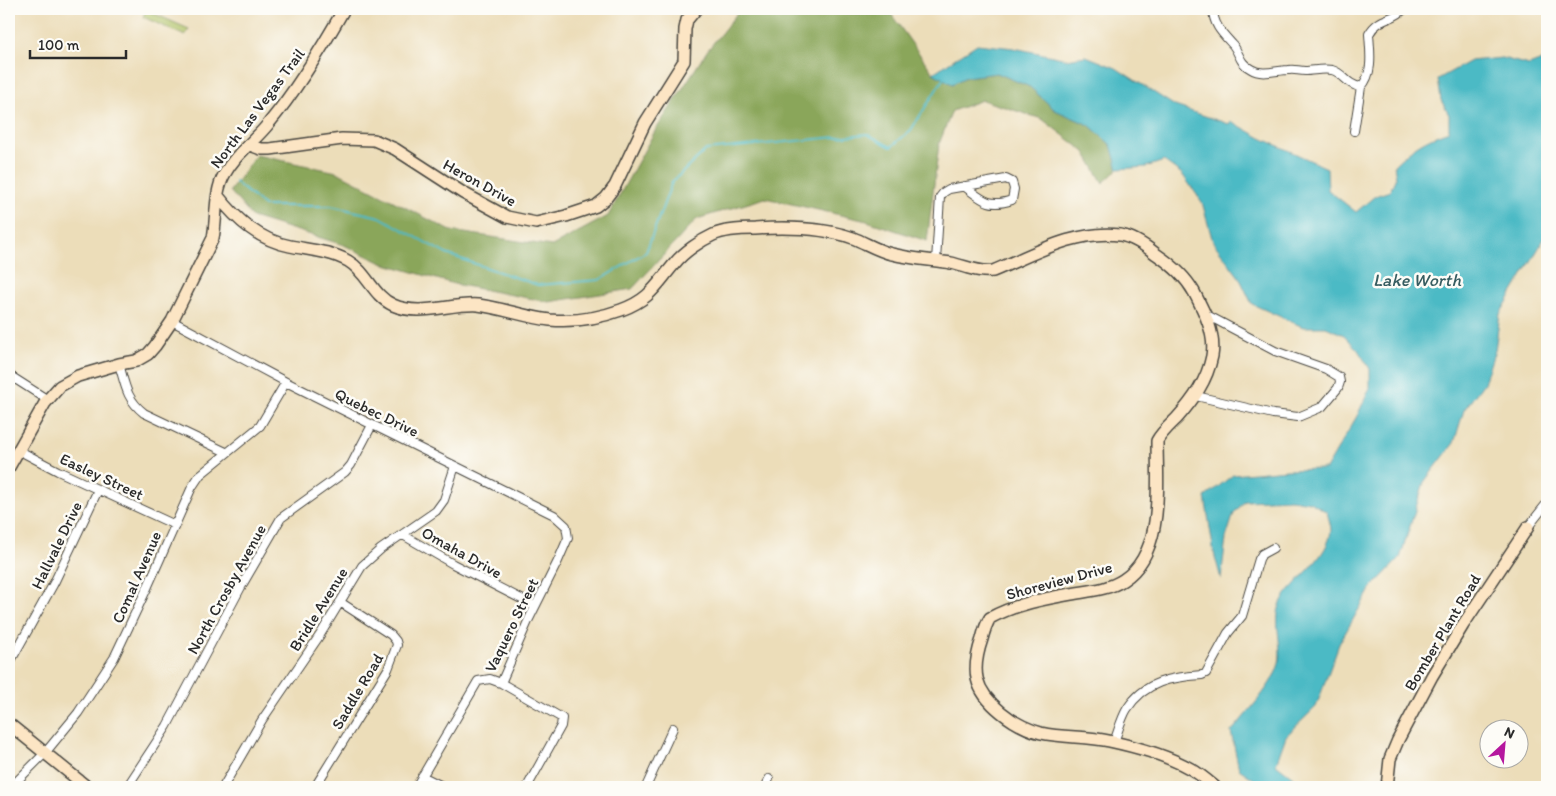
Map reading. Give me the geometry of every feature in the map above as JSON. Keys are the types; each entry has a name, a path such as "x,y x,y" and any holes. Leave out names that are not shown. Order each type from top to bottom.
{"street":[{"name":"North Las Vegas Trail","path":"9,467 48,400 60,386 78,376 136,360 148,354 155,346 172,321 213,238 218,190 224,174 238,155 250,145 269,123 316,58 344,9"},
{"name":"Heron Drive","path":"250,145 261,149 270,149 342,139 374,140 395,149 462,193 507,217 536,224 566,216 596,206 606,198 615,186 645,123 684,62 687,20 696,9"},
{"path":"1213,9 1218,28 1236,48 1240,60 1252,70 1260,72 1329,69 1336,71 1353,86 1361,87"},
{"path":"1354,131 1361,87 1368,74 1370,31 1380,21 1404,9"},
{"path":"936,261 940,196 944,192 949,188 1006,179 1012,182 1014,189 1012,200 1000,204 992,204 964,186"},
{"name":"Shoreview Drive","path":"218,196 233,215 252,230 271,241 287,246 322,251 348,261 361,271 377,293 393,305 412,310 456,305 477,305 548,320 567,321 621,310 651,293 683,254 712,235 751,229 790,227 832,233 851,237 889,254 936,261 987,272 1074,239 1093,235 1121,235 1140,243 1168,262 1192,288 1205,314 1211,334 1212,356 1205,378 1196,396 1157,441 1153,534 1144,556 1136,568 1122,581 1108,587 1017,606 990,618 977,652 976,667 979,686 985,699 1008,718 1027,728 1040,732 1114,742 1176,761 1193,770 1215,787"},
{"path":"1196,396 1273,414 1298,417 1322,407 1334,394 1340,382 1339,377 1326,369 1275,351 1205,314"},
{"name":"Quebec Drive","path":"172,321 286,382 554,515 563,522 566,529"},
{"path":"119,364 128,398 135,406 144,413 226,452"},
{"path":"9,375 48,400"},
{"name":"Comal Avenue","path":"11,787 45,753 78,712 114,658 174,525 192,487 200,475 260,426 286,382"},
{"name":"North Crosby Avenue","path":"127,787 167,726 241,587 281,518 351,465 372,425"},
{"name":"Easley Street","path":"18,450 174,525"},
{"name":"Bridle Avenue","path":"223,787 262,720 320,635 362,566 382,549 436,511 444,500 455,466"},
{"name":"Hallvale Drive","path":"9,664 54,583 98,490"},
{"name":"Bomber Plant Road","path":"1387,787 1390,759 1432,676 1528,526 1547,503"},
{"name":"Vaquero Street","path":"416,787 478,681 490,679 501,683 535,606 558,562 568,538 566,529"},
{"name":"Omaha Drive","path":"403,535 453,564 535,606"},
{"path":"1114,742 1126,711 1139,695 1164,680 1206,673 1228,633 1242,616 1259,559 1262,554 1273,548"},
{"name":"Saddle Road","path":"315,787 388,669 397,645 390,635 340,602"},
{"path":"501,683 562,718 561,726 527,787"},
{"path":"9,724 87,787"},
{"path":"646,787 673,728"},
{"path":"422,776 444,787"},
{"path":"765,787 769,779"}],"green space":[{"path":"146,10 189,29 185,36 143,17"},
{"path":"738,12 891,14 933,73 952,84 966,77 997,73 1030,87 1055,110 1089,125 1111,145 1118,169 1103,183 1085,152 1042,119 982,100 952,111 939,144 927,241 867,221 765,198 697,219 632,289 549,302 454,284 382,263 344,245 252,217 230,191 256,155 337,172 451,231 552,246 608,216 655,131 707,51"}],"water":[{"name":"Lake Worth","path":"977,44 1014,48 1067,59 1086,56 1116,68 1175,106 1229,124 1231,121 1261,138 1327,168 1328,190 1356,212 1375,196 1390,191 1396,177 1394,165 1401,158 1413,148 1432,137 1449,131 1449,115 1441,100 1438,79 1470,61 1502,58 1529,65 1547,58 1547,234 1500,314 1495,350 1484,383 1464,410 1454,443 1424,482 1400,558 1371,588 1339,644 1316,707 1286,736 1276,764 1306,787 1270,787 1258,782 1239,769 1231,732 1259,699 1276,671 1280,655 1278,614 1280,606 1289,591 1318,558 1329,540 1331,530 1327,512 1310,502 1291,499 1245,501 1234,513 1226,538 1221,579 1214,553 1205,497 1233,475 1287,470 1326,469 1357,416 1370,388 1370,369 1358,350 1344,335 1326,327 1303,327 1252,304 1239,277 1213,242 1202,202 1182,174 1164,161 1146,167 1118,169 1111,145 1089,125 1055,110 1030,87 997,73 966,77 952,84 933,73"}],"waterway":[{"path":"235,182 264,206 331,206 380,217 446,254 538,285 599,280 646,252 672,182 706,150 867,134 891,147 911,130 943,79"}]}
